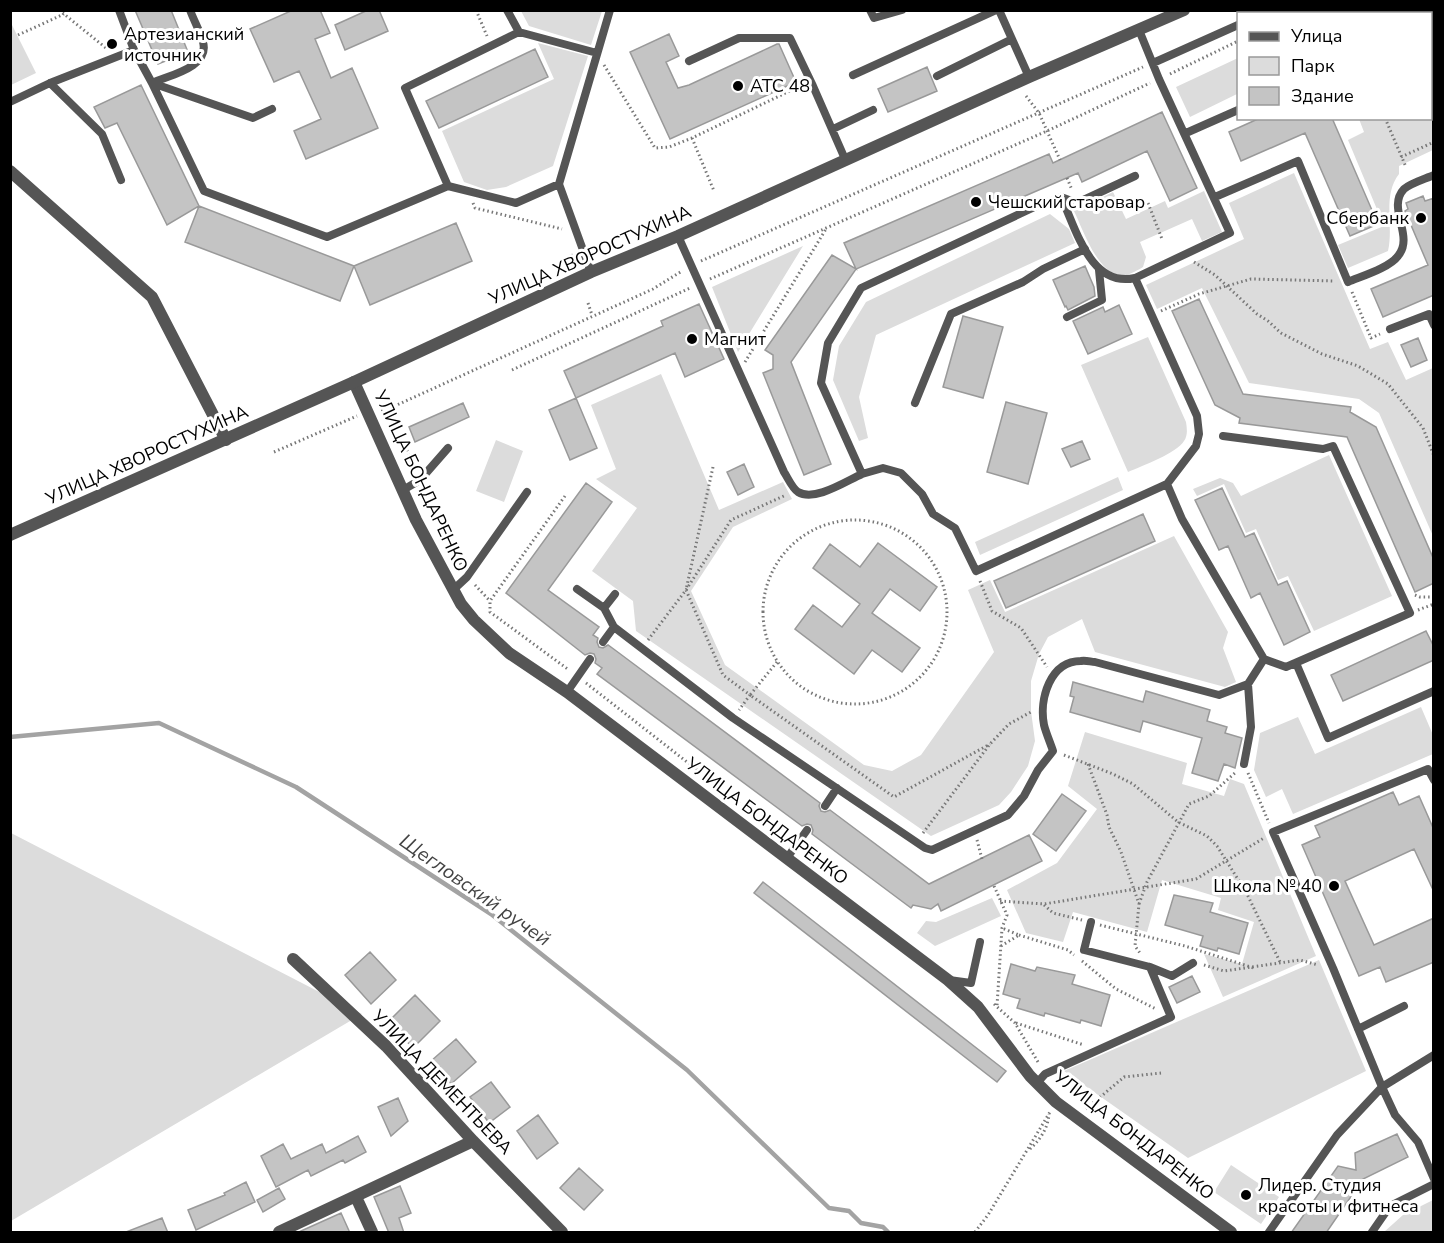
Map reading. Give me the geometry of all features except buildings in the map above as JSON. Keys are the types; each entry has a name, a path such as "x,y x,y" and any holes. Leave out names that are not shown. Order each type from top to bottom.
{"street":[{"name":"УЛИЦА ХВОРОСТУХИНА","path":"10,535 354,382 591,272 678,236 845,159 1184,10"},
{"path":"10,171 152,297 225,440"},
{"name":"УЛИЦА БОНДАРЕНКО","path":"354,382 403,490 453,590 474,620 509,653 567,692 948,980 978,1007 1030,1076 1056,1102 1231,1233"},
{"name":"УЛИЦА ДЕМЕНТЬЕВА","path":"293,959 386,1046 562,1233"},
{"path":"279,1233 473,1141"},
{"path":"356,1197 372,1233"}],"lane":[{"path":"119,10 134,50 152,82 204,191 327,237 448,186 516,203 559,184"},
{"path":"152,82 198,64 203,55 204,44 190,10"},
{"path":"507,10 519,32"},
{"path":"591,272 559,184 609,10"},
{"path":"870,10 874,18 893,15 902,10"},
{"path":"853,75 997,10 1029,77"},
{"path":"1153,63 1237,26"},
{"path":"1099,270 1116,279 1135,278 1230,233 1139,30"},
{"path":"448,186 405,88 519,32 597,52"},
{"path":"690,61 739,38 790,38 845,159"},
{"path":"938,76 1012,39"},
{"path":"10,102 50,83 134,50"},
{"path":"152,82 253,118 272,109"},
{"path":"50,83 102,134 121,180"},
{"path":"833,129 873,110"},
{"path":"1186,134 1237,111"},
{"path":"1215,197 1298,161 1348,282 1390,263 1398,256 1403,247 1404,234 1398,199 1404,189 1434,175"},
{"path":"862,474 821,383 828,343 861,288 1041,204 1061,197 1077,203 1135,176"},
{"path":"1061,197 1085,249 1099,270 1102,300 1067,317"},
{"path":"678,236 784,472 796,491 807,495 817,495 862,474 883,468 901,473 922,494 933,514 955,528 976,571 1167,484 1196,446 1199,434 1197,416 1135,278"},
{"path":"915,404 951,314 1023,282 1043,269 1085,249"},
{"path":"1390,329 1429,314 1434,325"},
{"path":"1167,484 1182,519 1264,659 1286,667 1410,613 1333,446 1323,449 1223,436"},
{"path":"403,490 420,480 448,448"},
{"path":"453,590 467,577 527,492"},
{"path":"577,590 604,608 614,627 734,718 916,842 932,850 1008,815 1023,796 1038,770 1053,751 1044,724 1044,695 1053,676 1069,663 1081,660 1219,694 1248,684"},
{"path":"604,608 615,594"},
{"path":"603,642 614,627"},
{"path":"567,692 590,659"},
{"path":"1244,764 1251,728 1248,684 1264,659"},
{"path":"1296,663 1328,738 1434,691"},
{"path":"1434,780 1428,769 1273,832 1382,1087 1395,1115 1418,1142 1434,1179"},
{"path":"825,806 837,788"},
{"path":"787,858 807,830"},
{"path":"1091,922 1084,950 1150,967 1172,976 1193,963"},
{"path":"948,980 971,982 980,942"},
{"path":"1037,1083 1046,1074 1097,1049 1172,1017 1150,967"},
{"path":"1358,1029 1404,1006"},
{"path":"1269,1233 1337,1135 1382,1087 1434,1055"},
{"path":"1372,1233 1390,1206 1434,1184"}],"path":[{"path":"59,10 117,57"},
{"path":"476,10 491,46"},
{"path":"1388,12 1398,10"},
{"path":"18,35 64,14"},
{"path":"512,370 700,283 1047,131 1237,42"},
{"path":"597,52 655,148 669,147 692,138 798,87 819,99"},
{"path":"274,452 367,411 388,409 653,289 692,266 1153,63"},
{"path":"1026,96 1039,113 1060,160"},
{"path":"1386,120 1406,167"},
{"path":"692,138 714,191"},
{"path":"1401,157 1434,142"},
{"path":"468,190 475,208 565,229"},
{"path":"1148,203 1162,239"},
{"path":"740,370 827,228"},
{"path":"570,246 573,264"},
{"path":"1183,255 1215,276 1281,333 1322,354 1358,366 1388,384 1423,428 1434,456"},
{"path":"1151,316 1199,294 1251,279 1348,282 1371,338 1390,329"},
{"path":"588,303 592,315"},
{"path":"388,409 467,577 490,601"},
{"path":"713,466 686,590 723,675 894,797 990,744"},
{"path":"642,649 686,590 731,520 796,491"},
{"path":"841,520 867,520 893,527 915,541 935,565 946,595 946,627 936,657 916,682 889,698 858,705 826,700 798,686 777,662 766,638 762,612 766,586 777,562 794,542 816,528 841,520"},
{"path":"976,571 992,611 1021,628 1053,676"},
{"path":"1399,586 1420,597 1434,597"},
{"path":"734,718 777,662"},
{"path":"916,842 990,744 1009,724 1043,705"},
{"path":"1053,751 1113,774 1132,784 1178,822 1207,836 1218,846 1246,892 1281,964"},
{"path":"1088,764 1107,815 1109,827 1121,852 1139,904"},
{"path":"1000,901 1044,904 1145,888 1196,879 1273,832 1244,764 1209,796 1189,804 1145,888 1139,904 1135,946 1150,967"},
{"path":"975,830 982,859"},
{"path":"994,886 1007,915 1002,928 997,1007"},
{"path":"1044,904 1053,913 1254,968"},
{"path":"1002,928 1068,950 1116,989 1172,1017"},
{"path":"1001,946 1019,935"},
{"path":"1193,963 1224,971 1300,960 1333,968"},
{"path":"1015,1023 1097,1049"},
{"path":"1084,1110 1124,1077 1161,1073"},
{"path":"975,1233 1049,1112 1048,1122 1038,1141 1026,1153"}],"green space":[{"path":"521,11 602,11 591,45 529,26"},
{"path":"10,21 36,73 11,85 10,85"},
{"path":"538,43 588,56 553,166 506,187 487,190 464,182 442,131 554,79"},
{"path":"1432,54 1434,59 1433,150 1399,166 1399,174 1391,192 1388,251 1348,268 1338,245 1384,226 1348,140 1364,132 1359,120 1432,120"},
{"path":"1237,58 1237,94 1190,117 1176,87"},
{"path":"1294,173 1370,349 1388,342 1406,380 1433,368 1433,536 1379,413 1359,399 1249,383 1202,288 1157,309 1146,285 1244,239 1229,203"},
{"path":"1204,191 1222,232 1202,241 1192,219 1140,242 1146,257 1143,267 1126,275 1108,270 1100,262 1074,211 1113,192 1126,219 1165,201 1168,208"},
{"path":"1050,214 1069,229 1075,243 876,335 859,397 868,438 859,441 833,380 839,346 866,302"},
{"path":"803,246 738,352 712,287"},
{"path":"1148,337 1186,422 1187,434 1180,446 1174,450 1128,472 1081,365"},
{"path":"661,374 719,510 783,482 792,499 733,527 691,591 725,665 864,765 892,771 921,755 994,652 968,590 990,580 1005,612 1174,536 1228,632 1223,648 1236,682 1225,687 1095,652 1082,619 1048,637 1039,654 1031,681 1031,711 1035,741 1028,766 1011,792 999,805 931,836 636,631 633,601 592,571 637,508 596,479 616,469 591,405"},
{"path":"496,440 523,451 504,502 476,491"},
{"path":"1329,455 1392,596 1314,631 1288,576 1278,580 1256,529 1246,533 1224,484 1197,496 1193,489 1220,478 1233,483 1241,496"},
{"path":"1118,477 1123,490 980,555 975,542"},
{"path":"1421,707 1433,735 1433,754 1293,814 1282,789 1266,797 1254,770 1260,733 1298,717 1315,754"},
{"path":"1085,732 1187,763 1182,784 1224,796 1230,779 1244,784 1316,956 1223,997 1204,954 1242,964 1254,922 1218,910 1221,898 1162,880 1147,932 1073,912 1063,942 1026,933 1007,890 1057,863 1097,809 1068,786"},
{"path":"11,833 362,1014 11,1221"},
{"path":"992,898 1001,916 935,946 917,933 926,921 936,922"},
{"path":"1319,960 1366,1071 1188,1158 1064,1071"},
{"name":"Лидер. Студия красоты и фитнеса","path":"1231,1165 1279,1197 1261,1224 1214,1192"},
{"path":"1433,1200 1433,1232 1384,1232 1403,1215"}],"waterway":[{"name":"Щегловский ручей","path":"10,737 159,723 296,787 491,914 687,1070 829,1208 849,1211 861,1223 883,1227 888,1232"}],"place":[{"name":"Артезианский источник","path":"112,44"},
{"name":"АТС 48","path":"738,86"},
{"name":"Чешский старовар","path":"976,202"},
{"name":"Сбербанк","path":"1421,218"},
{"name":"Магнит","path":"692,339"},
{"name":"Школа № 40","path":"1334,886"},
{"name":"Лидер. Студия красоты и фитнеса","path":"1246,1195"}]}
